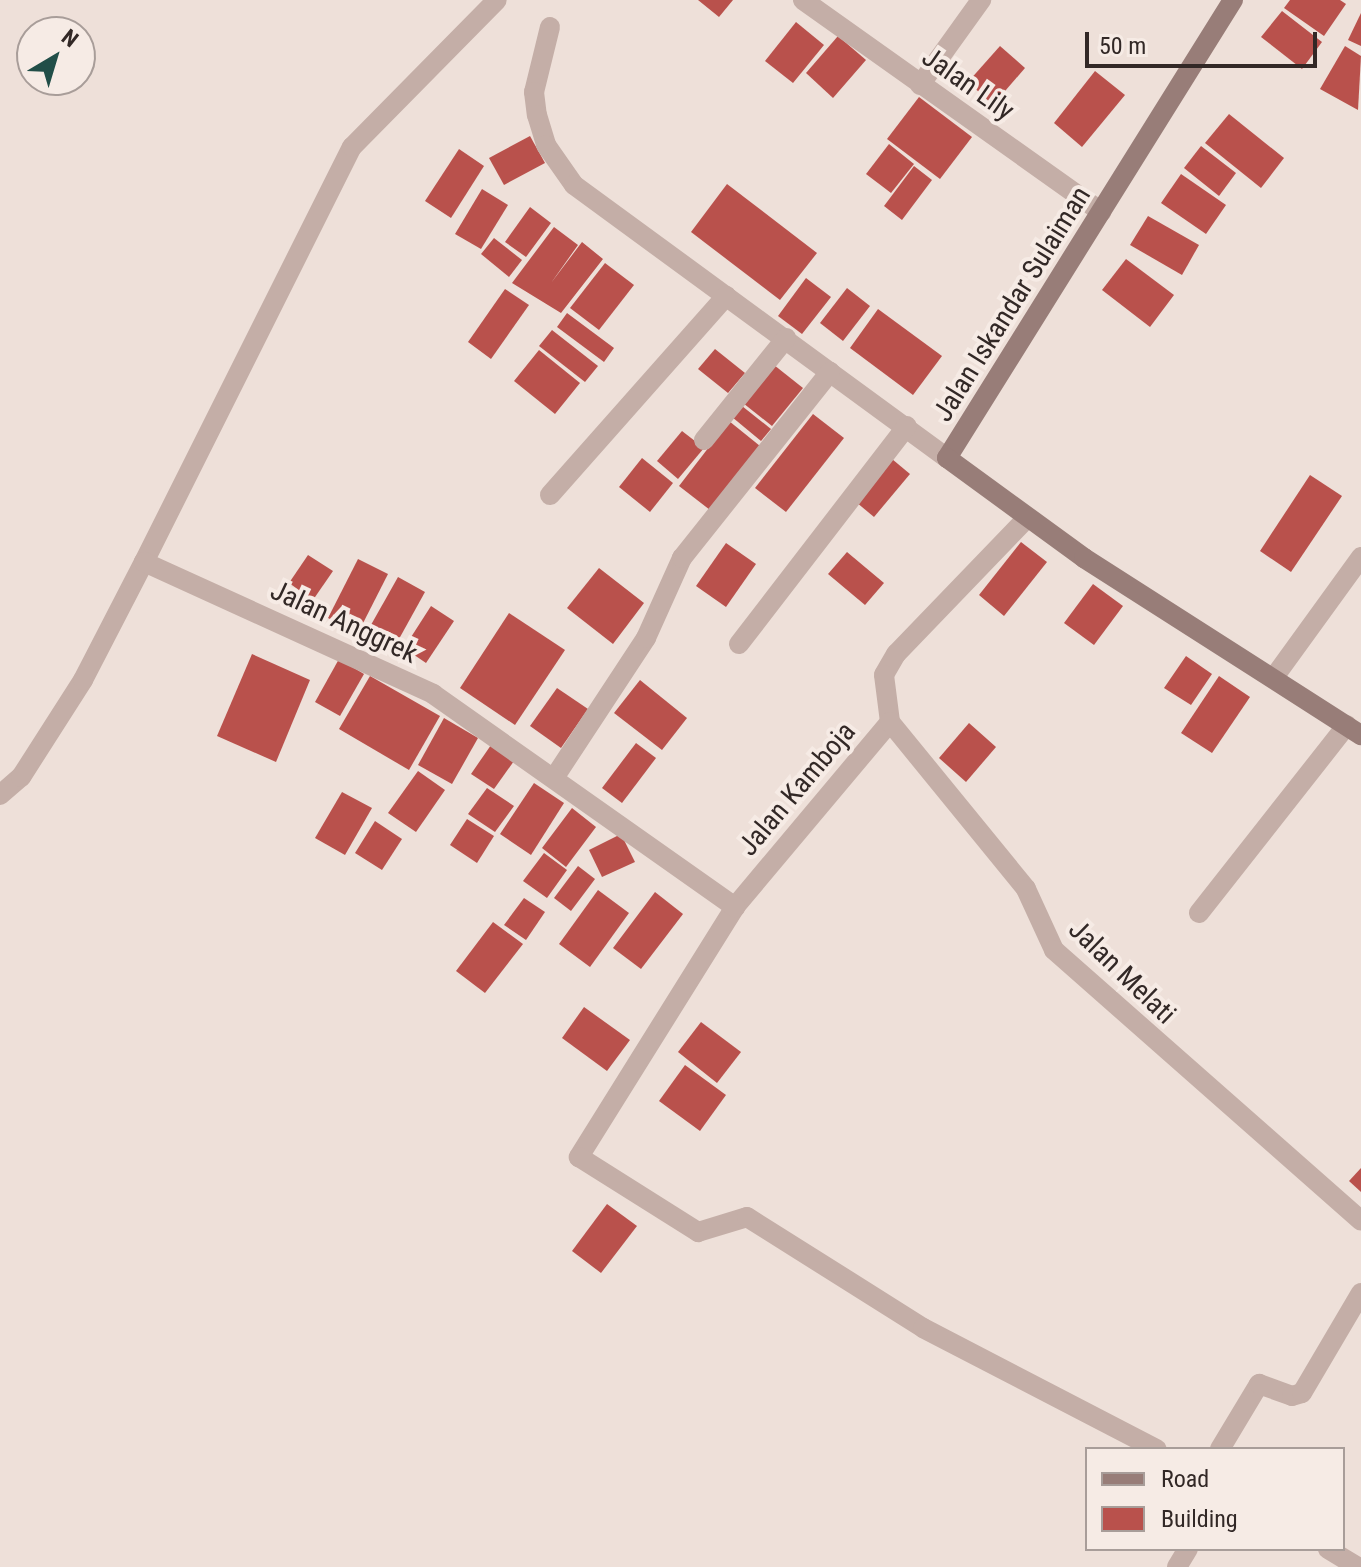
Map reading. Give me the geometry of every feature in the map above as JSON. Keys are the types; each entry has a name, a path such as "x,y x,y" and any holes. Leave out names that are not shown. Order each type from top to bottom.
{"street":[{"path":"0,795 21,777 67,706 144,562 352,147 497,0"},
{"name":"Jalan Lily","path":"803,0 1101,212"},
{"path":"920,85 981,0"},
{"name":"Jalan Iskandar Sulaiman","path":"1233,0 947,458 1026,519 1275,676 1354,730"},
{"path":"550,27 534,92 558,167 726,296 947,458"},
{"path":"550,495 726,296"},
{"path":"704,440 786,338"},
{"path":"556,775 646,638 682,558 830,372"},
{"path":"739,644 907,426"},
{"name":"Jalan Kamboja","path":"1026,519 896,654 884,675 890,722 735,907 582,1146 581,1160 698,1232 747,1217 923,1328 1152,1447"},
{"path":"1275,676 1361,557"},
{"name":"Jalan Anggrek","path":"144,562 433,694 556,775 735,907"},
{"name":"Jalan Melati","path":"890,722 1026,889 1054,950 1361,1221"},
{"path":"1199,913 1354,730"},
{"path":"1221,1447 1259,1384 1292,1396 1302,1393 1361,1293"},
{"path":"1331,1551 1358,1567"}],"building":[{"path":"698,0 733,0 719,17"},
{"path":"1290,0 1340,0 1346,4 1324,36 1284,8"},
{"path":"1282,11 1322,42 1302,69 1261,37"},
{"path":"1361,13 1361,46 1348,40"},
{"path":"796,22 824,45 793,83 765,61"},
{"path":"838,36 866,60 833,98 806,73"},
{"path":"1000,46 1025,68 993,105 968,82"},
{"path":"1345,46 1361,56 1358,110 1320,89"},
{"path":"1095,71 1125,95 1082,147 1054,123"},
{"path":"919,97 972,137 940,179 887,139"},
{"path":"1229,114 1284,158 1261,188 1205,143"},
{"path":"530,136 545,163 504,185 489,158"},
{"path":"889,144 914,164 891,193 866,174"},
{"path":"1201,146 1236,173 1219,196 1184,168"},
{"path":"459,149 484,166 451,218 425,201"},
{"path":"914,166 932,180 902,220 884,206"},
{"path":"1181,174 1226,205 1206,234 1161,203"},
{"path":"727,184 817,253 780,300 691,232"},
{"path":"482,189 508,205 481,249 455,234"},
{"path":"530,207 551,223 526,257 505,242"},
{"path":"1148,216 1199,245 1182,275 1130,245"},
{"path":"554,227 578,245 551,283 582,242 603,259 561,313 512,283"},
{"path":"494,238 522,260 509,277 481,254"},
{"path":"1126,259 1174,295 1150,327 1102,290"},
{"path":"605,263 634,285 599,330 570,308"},
{"path":"806,278 831,297 802,334 778,316"},
{"path":"847,288 870,306 843,341 820,323"},
{"path":"505,289 529,305 491,359 468,342"},
{"path":"878,309 942,356 913,395 850,348"},
{"path":"567,313 614,348 604,362 557,327"},
{"path":"552,330 598,366 585,382 539,346"},
{"path":"715,349 745,373 728,393 698,369"},
{"path":"539,350 580,383 555,414 514,381"},
{"path":"774,365 803,388 772,426 743,403"},
{"path":"742,406 771,429 761,441 732,417"},
{"path":"813,414 844,438 786,512 755,488"},
{"path":"729,421 760,446 710,510 679,486"},
{"path":"682,431 704,448 678,479 657,461"},
{"path":"642,458 673,483 650,512 619,487"},
{"path":"892,459 910,474 874,517 856,502"},
{"path":"1310,475 1342,496 1291,572 1260,551"},
{"path":"1021,542 1047,562 1004,616 979,595"},
{"path":"726,543 756,564 726,607 696,586"},
{"path":"847,552 884,583 865,605 828,574"},
{"path":"308,555 333,571 313,600 289,583"},
{"path":"358,559 388,574 358,633 328,618"},
{"path":"599,568 644,603 613,644 567,608"},
{"path":"398,577 425,592 394,648 367,632"},
{"path":"1093,584 1123,606 1094,645 1064,623"},
{"path":"431,606 454,621 426,663 404,648"},
{"path":"509,613 565,650 515,725 460,688"},
{"path":"252,654 310,680 276,762 217,736"},
{"path":"1186,656 1212,674 1191,705 1164,688"},
{"path":"339,659 364,674 340,716 315,702"},
{"path":"370,676 440,716 409,770 339,729"},
{"path":"1219,676 1250,697 1212,753 1181,733"},
{"path":"640,680 687,718 662,750 614,713"},
{"path":"557,688 588,709 561,748 530,726"},
{"path":"444,718 478,738 452,784 418,765"},
{"path":"969,723 996,747 966,782 939,758"},
{"path":"636,743 656,758 622,803 602,788"},
{"path":"491,745 514,761 494,789 471,774"},
{"path":"418,771 445,790 416,832 388,813"},
{"path":"534,783 564,803 531,855 500,834"},
{"path":"487,788 514,806 495,832 468,814"},
{"path":"342,792 372,808 345,855 315,838"},
{"path":"572,808 596,827 566,867 542,848"},
{"path":"467,819 494,836 477,863 450,845"},
{"path":"375,821 402,839 382,870 355,853"},
{"path":"621,834 635,862 602,877 589,850"},
{"path":"544,853 567,870 547,898 523,881"},
{"path":"578,866 595,879 571,911 554,898"},
{"path":"598,890 629,913 590,967 559,944"},
{"path":"655,892 683,914 641,969 613,948"},
{"path":"524,898 545,912 526,940 504,925"},
{"path":"493,922 523,944 485,993 456,971"},
{"path":"584,1007 630,1040 607,1071 562,1038"},
{"path":"701,1022 741,1052 717,1083 678,1052"},
{"path":"685,1065 726,1095 700,1131 659,1101"},
{"path":"1361,1168 1361,1192 1349,1181"},
{"path":"607,1204 637,1226 601,1273 572,1251"}]}
